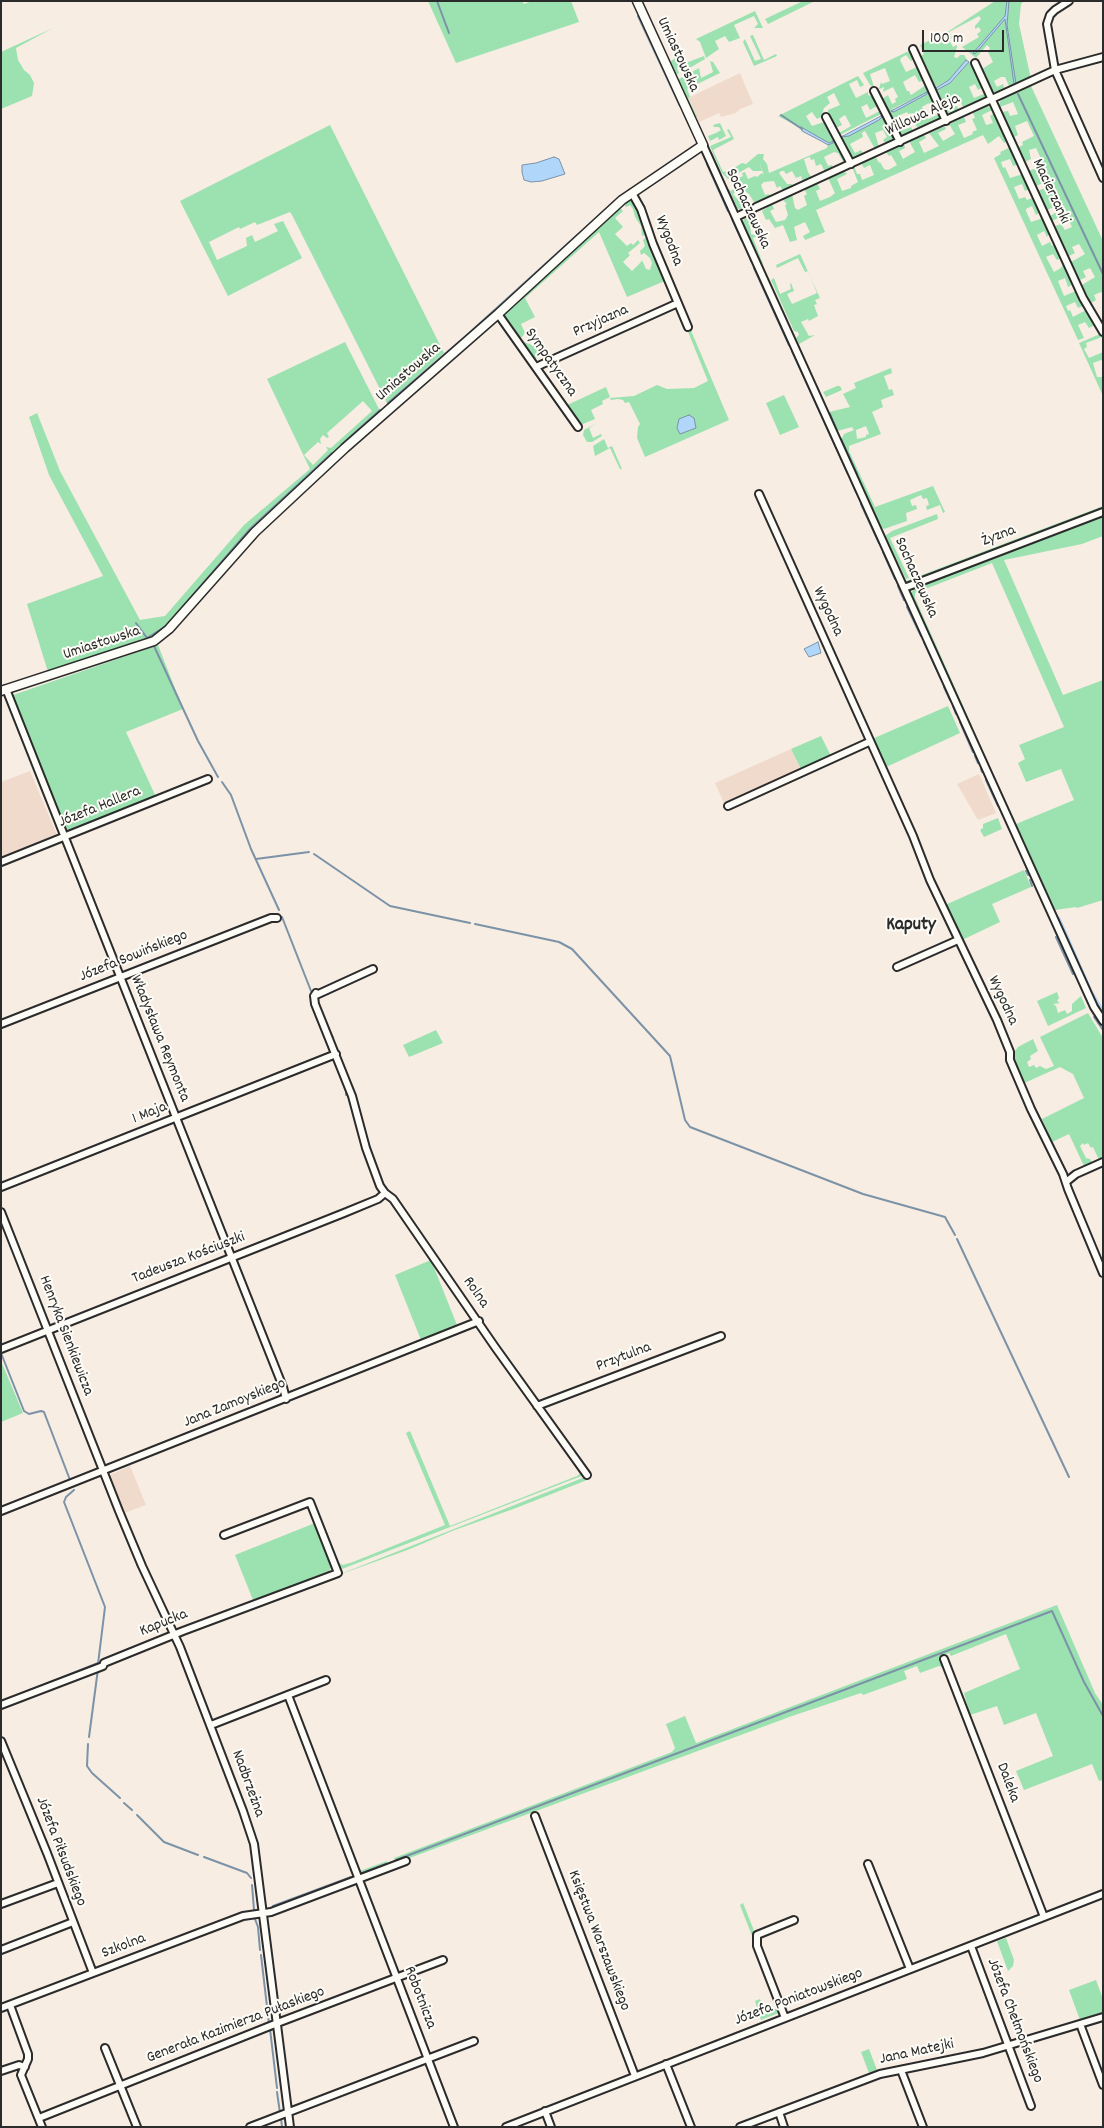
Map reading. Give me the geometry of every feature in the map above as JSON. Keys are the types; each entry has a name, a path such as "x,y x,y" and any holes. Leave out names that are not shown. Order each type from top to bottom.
{"main road":[{"name":"Umiastowska","path":"4,690 154,641 169,629 255,532 388,410 498,314 620,202 703,145 637,1"}],"street":[{"path":"1069,1 1050,15 1047,24 1054,70 1103,178"},
{"path":"913,49 946,121"},
{"name":"Willowa Aleja","path":"736,217 1054,70 1103,57"},
{"name":"Macierzanki","path":"976,63 1083,298 1103,332"},
{"path":"874,91 900,142"},
{"path":"826,117 851,164"},
{"name":"Sochaczewska","path":"703,145 1094,1007 1103,1021"},
{"name":"Wygodna","path":"632,193 641,208 653,244 688,327"},
{"name":"Przyjazna","path":"536,366 678,303"},
{"name":"Sympatyczna","path":"498,314 578,427"},
{"name":"Wygodna","path":"759,494 958,940 997,1020 1010,1052 1010,1060 1066,1182 1103,1273"},
{"name":"Żyzna","path":"904,588 1103,512"},
{"name":"Władysława Reymonta","path":"4,690 66,837 283,1387 286,1399"},
{"path":"728,806 869,742"},
{"name":"Józefa Hallera","path":"1,862 208,779"},
{"name":"Józefa Sowińskiego","path":"1,1024 271,918 277,918"},
{"path":"897,967 958,940"},
{"name":"Rolna","path":"373,969 315,994 315,1004 352,1096 372,1163 385,1193 393,1199 587,1475"},
{"name":"1 Maja","path":"1,1187 336,1054"},
{"path":"1066,1182 1076,1174 1103,1162"},
{"name":"Tadeusza Kościuszki","path":"1,1349 378,1198 385,1193"},
{"name":"Henryka Sienkiewicza","path":"1,1212 103,1472"},
{"name":"Jana Zamoyskiego","path":"1,1511 479,1322"},
{"name":"Przytulna","path":"537,1406 720,1336"},
{"name":"Nadbrzeżna","path":"103,1472 142,1566 175,1634 211,1725 254,1844 262,1895 262,1914 290,2127"},
{"name":"Kapucka","path":"1,1705 103,1666 104,1663 175,1634 338,1573 310,1502 224,1535"},
{"name":"Daleka","path":"944,1659 1044,1917"},
{"path":"211,1725 326,1680"},
{"name":"Robotnicza","path":"288,1695 454,2127"},
{"name":"Józefa Piłsudskiego","path":"1,1741 93,1973"},
{"name":"Księstwa Warszawskiego","path":"535,1816 635,2076"},
{"name":"Szkolna","path":"1,2008 243,1916 262,1914 406,1861"},
{"path":"868,1864 910,1969"},
{"path":"1,1904 58,1882"},
{"name":"Józefa Poniatowskiego","path":"506,2127 1103,1894"},
{"path":"785,2018 758,1946 757,1935 794,1920"},
{"path":"1,1950 73,1922"},
{"name":"Józefa Chełmońskiego","path":"971,1946 1031,2106"},
{"name":"Generała Kazimierza Pułaskiego","path":"38,2118 443,1960"},
{"path":"10,2005 28,2054 22,2075 42,2127"},
{"name":"Jana Matejki","path":"740,2127 880,2074 983,2053 1103,2017"},
{"path":"1080,2024 1103,2085"},
{"path":"250,2127 474,2041"},
{"path":"105,2048 136,2127"},
{"path":"666,2064 691,2127"},
{"path":"1,2071 19,2065 25,2067"},
{"path":"901,2070 922,2127"},
{"path":"545,2111 551,2127"},
{"path":"779,2112 784,2127"}],"shaded area":[{"path":"740,73 753,104 740,109 736,113 721,117 719,113 699,122 688,98"},
{"path":"791,749 804,775 727,810 715,783"},
{"path":"30,771 57,835 1,857 1,782"},
{"path":"979,774 996,813 978,820 957,784"},
{"path":"130,1466 146,1505 124,1513 110,1475"}],"green space":[{"path":"428,1 522,1 524,4 532,1 571,1 579,22 456,63"},
{"path":"803,1 815,1 768,24 765,19"},
{"path":"995,1 1024,1 1021,4 1019,24 1031,79 1010,88 1005,77 1001,77 994,81 997,87 1003,84 1005,90 998,93 992,91 982,69 993,62 988,52 990,48 987,45 976,58 962,47 979,37 977,34 981,31 979,27 975,29 975,26 981,19 979,16 949,32 952,38 949,40 953,47 957,45 954,57 957,58 960,55 964,55 967,60 949,80 936,87 934,86 921,56 924,54 920,45 949,31"},
{"path":"755,11 763,28 754,28 758,24 754,16 734,25 740,38 729,42 725,36 715,41 719,49 706,58 700,42 696,39"},
{"path":"53,28 16,48 18,60 34,83 32,96 1,109 1,52"},
{"path":"753,35 764,60 776,54 777,56 754,66 743,42 745,39 755,61 761,59 750,36"},
{"path":"911,50 915,59 911,61 906,55 900,60 906,72 917,67 922,81 919,82 915,75 903,82 911,95 926,85 936,107 932,109 929,103 922,107 928,119 939,114 938,121 920,129 916,126 913,113 908,114 907,112 898,116 903,130 911,127 914,132 905,136 900,134 882,99 888,95 892,104 896,102 895,99 898,97 893,87 883,92 884,87 879,89 881,82 882,84 890,81 885,68 870,74 874,87 870,85 863,73","holes":["927,92 927,94 894,112 892,109"]},
{"path":"679,55 683,64 704,56 705,59 681,73 679,68 677,68 679,73 676,75 670,62"},
{"path":"710,61 713,62 720,73 687,89 690,97 688,98 697,117 694,117 677,80 699,68 701,78 713,72"},
{"path":"969,62 974,66 983,87 978,90 975,84 969,87 974,98 986,93 984,100 964,109 959,98 955,98 948,102 950,108 957,106 959,111 952,114 946,112 937,90 950,83"},
{"path":"858,76 864,85 860,87 857,80 849,84 856,98 868,92 868,95 873,97 877,106 870,110 867,104 861,107 866,118 880,111 881,114 840,135 839,133 851,126 845,115 839,119 842,125 836,128 828,114 828,110 840,105 834,93 827,97 830,103 824,108 821,117 817,119 812,112 806,116 812,126 824,122 840,148 845,163 838,153 834,152 824,157 828,166 832,165 833,168 825,172 821,164 816,166 814,159 811,160 810,157 804,159 812,178 803,182 801,176 796,178 792,171 786,174 784,171 781,171 779,173 787,184 792,184 793,187 783,191 780,186 777,188 774,181 764,182 761,185 765,195 769,194 771,197 754,202 749,194 740,188 733,194 744,207 740,210 737,208 730,191 741,186 736,179 743,176 742,173 745,172 748,179 757,177 762,173 764,175 759,162 762,171 753,171 749,167 728,179 721,172 710,146 731,137 727,130 729,129 734,139 713,150 723,172 742,163 746,164 758,154 764,154 763,159 767,164 769,173 827,148 832,141 829,143 778,116"},
{"path":"1031,86 1103,241 1103,294 1101,292 1094,295 1096,300 1091,303 1082,285 1095,277 1090,268 1083,271 1086,277 1080,280 1071,262 1085,254 1079,244 1072,247 1075,253 1069,256 1055,226 1061,224 1065,230 1072,227 1066,214 1052,221 1050,216 1063,208 1058,197 1051,201 1054,207 1047,210 1038,191 1053,184 1047,174 1040,177 1043,183 1036,186 1029,171 1036,168 1035,164 1042,161 1036,148 1029,150 1031,159 1025,162 1019,147 1023,145 1022,142 1034,136 1027,121 1015,126 1018,135 1014,137 1002,112 1008,111 1010,116 1018,114 1013,102 1000,107 999,105 1001,99"},
{"path":"988,106 992,110 982,115 986,125 993,123 990,116 995,113 1008,141 1004,143 999,136 988,144 983,135 816,210 825,232 805,240 803,236 810,232 805,222 794,227 797,240 790,242 783,225 775,228 769,219 766,220 762,211 772,204 774,209 770,211 776,222 785,220 788,215 785,205 787,204 782,199 792,194 795,208 798,210 807,205 804,196 807,194 804,189 817,183 820,189 816,191 820,201 830,197 835,193 828,178 843,171 847,174 837,179 842,191 851,188 851,186 858,182 852,167 854,166 862,180 874,175 870,165 864,168 861,163 876,157 884,169 888,170 897,165 891,155 889,156 886,152 904,144 905,148 899,151 903,159 915,152 909,141 924,135 926,138 919,142 924,153 939,146 929,133 945,126 946,129 938,133 943,141 955,134 949,124 964,117 966,122 958,125 964,138 973,134 972,132 977,130 972,119 975,118 973,113"},
{"path":"883,116 893,137 892,141 886,144 883,140 887,137 883,130 875,133 879,147 875,149 865,131 862,133 863,137 850,144 855,153 861,150 863,154 855,158 852,157 841,137 862,129"},
{"path":"720,123 726,136 719,140 718,137 710,141 708,136 721,130 713,125"},
{"path":"330,125 444,353 387,403 290,212 257,225 255,222 240,229 239,227 209,242 217,260 247,246 246,238 252,235 255,242 278,231 274,224 283,221 302,258 228,296 180,201"},
{"path":"1011,147 1017,165 1013,166 1010,159 1001,162 1003,168 1005,167 1010,178 1023,174 1030,189 1025,191 1022,184 1014,187 1019,199 1025,197 1027,200 1034,197 1039,213 1036,215 1032,206 1026,209 1026,211 1031,222 1043,218 1050,233 1047,237 1044,231 1037,235 1042,246 1050,242 1052,246 1055,244 1061,258 1057,260 1053,254 1046,257 1054,272 1061,268 1064,263 1073,284 1068,287 1065,278 1058,281 1064,296 1076,291 1083,306 1078,308 1075,302 1066,306 1068,311 1070,310 1073,317 1086,310 1095,325 1089,328 1085,322 1078,325 1084,338 1078,340 994,158 1001,154 1000,152"},
{"path":"629,198 633,198 658,253 729,420 645,457 637,438 640,424 629,402 625,403 623,400 611,400 610,398 634,396 657,385 667,389 694,388 708,381 667,280 627,297 599,232 525,298 535,317 521,324 525,333 521,338 519,338 503,316 619,207 623,211 615,218 623,227 615,234 627,246 631,243 633,245 638,240 640,243 628,253 630,255 623,262 632,271 642,261 641,258 646,269 650,270 652,263 650,258 644,253 641,255 640,251 645,246 643,240 646,237 642,236 641,226 635,217 633,209 630,205 626,207 624,204"},
{"path":"749,216 751,234 755,235 755,232 762,231 762,234 753,238 763,264 761,266 743,222"},
{"path":"800,254 808,271 805,272 798,258 777,268 776,265"},
{"path":"810,277 820,298 815,300 817,304 814,305 818,316 809,321 808,319 801,322 809,336 815,335 799,344 796,338 799,335 798,332 794,331 771,280 774,278 780,294 791,289 791,283 794,291 787,294 792,304 817,293"},
{"path":"1100,334 1102,337 1086,343 1087,347 1084,349 1089,358 1103,352 1103,361 1093,363 1097,377 1103,377 1103,396 1079,343"},
{"path":"345,342 380,411 250,532 167,627 152,638 139,640 49,675 27,604 103,576 49,475 29,417 37,413 60,471 140,620 165,616 244,525 310,469 267,379","holes":["363,401 372,411 331,448 326,447 328,450 313,465 304,455 318,442 321,444 320,439 323,435 327,438 329,437 327,433"]},
{"path":"525,342 542,350 545,354 534,359 524,345"},
{"path":"891,368 892,373 884,376 889,390 892,389 894,395 881,400 883,407 872,412 881,434 849,446 849,451 875,507 933,486 945,512 943,513 940,505 927,510 926,506 929,505 927,498 923,499 921,495 910,500 912,506 916,505 917,509 906,513 907,521 884,529 880,527 841,440 844,434 854,430 852,427 837,431 829,412 850,407 843,394 856,388 854,383","holes":["866,426 869,434 866,437 857,439 856,430"]},
{"path":"840,386 842,390 826,397 823,392"},
{"path":"606,387 610,397 602,401 603,404 591,410 595,419 583,424 579,423 565,406"},
{"path":"784,395 799,427 780,435 766,403"},
{"path":"597,423 589,428 593,438 601,434 602,436 592,442 587,442 583,435 584,430"},
{"path":"604,439 608,448 612,446 622,469 620,469 610,448 595,456 593,446"},
{"path":"1103,506 1103,509 911,583 906,581"},
{"path":"937,514 938,519 890,538 909,578 906,579 885,536 892,531"},
{"path":"1103,514 1103,536 1082,544 1004,560 1063,695 1103,680 1103,900 1077,908 1055,910 1016,824 1074,800 1061,769 1026,782 1018,763 1025,759 1019,745 1064,727 992,563 915,593 915,598 973,728 970,726 911,594 914,588"},
{"path":"158,645 183,709 126,732 156,797 67,831 13,695"},
{"path":"948,706 960,733 884,768 872,739"},
{"path":"821,736 832,758 802,771 791,749"},
{"path":"998,818 1002,829 984,837 980,830 983,828 983,824"},
{"path":"1024,870 1031,887 992,904 1000,922 962,940 945,905"},
{"path":"1057,992 1059,998 1057,1001 1060,1003 1053,1004 1056,1006 1058,1013 1065,1010 1067,1014 1072,1011 1072,1004 1081,996 1086,1008 1048,1026 1037,1001"},
{"path":"1088,1013 1103,1038 1103,1158 1099,1160 1093,1147 1091,1148 1088,1143 1084,1145 1083,1143 1080,1146 1086,1158 1092,1162 1084,1166 1069,1134 1052,1142 1042,1119 1084,1098 1073,1074 1060,1067 1022,1084 1012,1055 1018,1047 1033,1039 1038,1051 1030,1056 1031,1059 1027,1062 1029,1067 1034,1065 1036,1068 1040,1066 1046,1069 1054,1066 1040,1037"},
{"path":"436,1030 443,1043 409,1057 403,1045"},
{"path":"431,1260 457,1325 421,1340 395,1275"},
{"path":"1,1361 23,1413 1,1422"},
{"path":"410,1431 450,1526 577,1476 582,1472 584,1475 342,1569 339,1563 343,1565 353,1562 445,1525 406,1433"},
{"path":"585,1477 587,1480 333,1577"},
{"path":"315,1523 332,1566 329,1571 253,1600 235,1555"},
{"path":"1057,1605 1095,1693 1103,1705 1103,1780 1099,1781 1092,1764 1024,1790 1016,1771 1053,1756 1036,1713 1004,1725 997,1706 970,1715 964,1693 1020,1669 1006,1634 951,1656 949,1653 940,1657 944,1668 939,1666 920,1673 917,1666 904,1671 907,1679 863,1695 861,1693 792,1716 396,1863 394,1858 672,1752 675,1748 666,1724 685,1716 696,1743"},
{"path":"387,1861 387,1866 363,1875 360,1871"},
{"path":"743,1903 753,1928 756,1946 740,1905"},
{"path":"1006,1938 1014,1960 1013,1966 1008,1971 997,1941"},
{"path":"1096,1980 1103,1999 1103,2012 1080,2020 1069,1990"},
{"path":"760,1999 766,2014 778,2007 781,2012 761,2020 755,2001"},
{"path":"869,2049 877,2070 869,2073 861,2052"}],"water":[{"path":"1007,1 1009,1 1007,25 1016,84 1014,84 1005,19 975,54 973,53 1005,16"},
{"path":"966,60 969,62 950,83 937,90 936,88 949,80"},
{"path":"927,92 927,94 894,112 891,111"},
{"path":"881,116 879,120 849,136 841,137"},
{"path":"801,127 829,143 833,141 833,143 828,145 802,131"},
{"path":"554,157 559,159 565,174 542,181 531,182 524,180 522,165"},
{"path":"689,415 694,418 696,428 680,434 677,428 679,419"},
{"path":"818,642 821,653 809,657 804,649"}],"waterway":[{"path":"437,1 449,33"},
{"path":"638,16 680,106"},
{"path":"1018,94 1103,274"},
{"path":"683,112 694,135"},
{"path":"781,115 802,129"},
{"path":"711,153 719,171"},
{"path":"707,164 728,211"},
{"path":"388,403 467,335 618,198 642,182"},
{"path":"728,190 734,204"},
{"path":"732,219 742,241"},
{"path":"750,257 751,261"},
{"path":"754,268 789,345"},
{"path":"1,322 1,331"},
{"path":"792,351 848,474"},
{"path":"341,445 380,410"},
{"path":"830,414 837,431"},
{"path":"841,439 857,474"},
{"path":"136,623 147,638 166,626 250,529 332,453"},
{"path":"851,480 856,492"},
{"path":"861,504 879,543"},
{"path":"883,552 895,579"},
{"path":"898,586 904,600"},
{"path":"907,607 921,636"},
{"path":"924,642 941,679"},
{"path":"154,646 198,741 218,777"},
{"path":"944,687 950,700"},
{"path":"953,706 956,714"},
{"path":"960,722 973,752"},
{"path":"975,756 978,763"},
{"path":"986,780 998,806"},
{"path":"222,782 231,795 251,849 279,910"},
{"path":"256,859 309,852"},
{"path":"314,854 390,906 470,923"},
{"path":"1026,871 1028,875"},
{"path":"1030,880 1032,886"},
{"path":"282,917 311,991"},
{"path":"1058,919 1090,992 1103,1014"},
{"path":"475,924 559,942 572,949 670,1056 685,1120 690,1127 863,1194 945,1217 955,1235"},
{"path":"1056,937 1073,974"},
{"path":"1094,1017 1103,1030"},
{"path":"326,1023 333,1038"},
{"path":"346,1090 346,1095"},
{"path":"957,1239 1069,1477"},
{"path":"1,1353 24,1411 29,1414 44,1412 70,1480"},
{"path":"74,1490 66,1497 64,1502 105,1607 98,1664"},
{"path":"396,1860 1052,1611 1084,1682 1103,1716"},
{"path":"8,1699 98,1663"},
{"path":"89,1737 98,1669"},
{"path":"88,1744 87,1766 92,1773 120,1798"},
{"path":"124,1803 132,1810"},
{"path":"137,1815 164,1842 198,1855"},
{"path":"204,1857 247,1873 251,1878"},
{"path":"362,1873 386,1864"},
{"path":"273,1906 351,1877"},
{"path":"252,1885 254,1910"},
{"path":"255,1919 258,1927 260,1950"},
{"path":"261,1955 269,2024"},
{"path":"270,2029 277,2088"},
{"path":"277,2092 280,2113"},
{"path":"281,2118 282,2127"}],"district":[{"name":"Kaputy","path":"911,926"}]}
